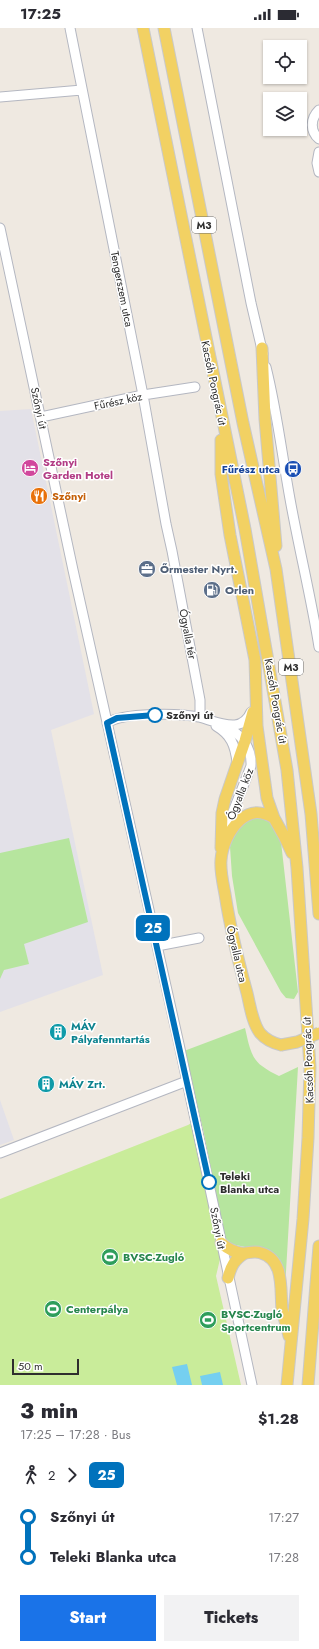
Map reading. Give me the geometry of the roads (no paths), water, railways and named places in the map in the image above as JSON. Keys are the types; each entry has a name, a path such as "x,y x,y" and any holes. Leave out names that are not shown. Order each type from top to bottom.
{"main road":[{"name":"Kacsóh Pongrác út","path":"143,28 245,529 274,688 287,770 296,868 310,1067 308,1138 303,1219 287,1385"},
{"name":"Kacsóh Pongrác út","path":"164,28 242,415 276,569 311,814 319,914"},
{"path":"262,348 267,434 276,530 276,569"},
{"path":"222,419 221,474 230,535 254,660 256,686 255,702 267,798 296,868"},
{"name":"Ógyalla köz","path":"221,861 222,813 245,741 255,702"},
{"name":"Ógyalla utca","path":"274,818 259,812 252,813 245,816 233,827 224,848 221,861 227,909 239,964 259,1031 267,1040 281,1045 297,1042 319,1033"},
{"path":"221,1243 235,1252 260,1252 272,1259 277,1267 281,1284 282,1309 291,1344"},
{"path":"308,1385 319,1246"},
{"path":"228,1278 234,1261 245,1253"},
{"path":"310,1366 319,1341"}],"street":[{"name":"Tengerszem utca","path":"70,28 143,395 172,551"},
{"path":"197,28 251,303 276,415 290,500 311,598 319,646"},
{"path":"0,97 82,90"},
{"path":"319,110 313,120 312,126 319,140"},
{"path":"319,152 319,172"},
{"name":"Szőnyi út","path":"0,228 252,1385"},
{"name":"Fűrész köz","path":"41,417 143,395 195,387"},
{"name":"Ógyalla tér","path":"172,551 200,700 202,718"},
{"name":"Ógyalla köz","path":"225,725 233,725 245,721 255,702"},
{"name":"Ógyalla köz","path":"107,723 117,718 167,714 202,718 225,725 236,732 245,741 251,758 251,766 229,822 224,848"},
{"name":"Ógyalla köz","path":"202,718 223,730 228,735 235,749 237,763"},
{"path":"157,946 199,938"},
{"path":"0,1153 187,1081"}],"water":[{"path":"187,1364 192,1385 177,1385 172,1367"},
{"path":"220,1372 223,1385 202,1385 200,1376"}],"place":[{"name":"Szőnyi Garden Hotel","path":"30,468"},
{"name":"Fűrész utca","path":"293,469"},
{"name":"Szőnyi","path":"39,496"},
{"name":"Őrmester Nyrt.","path":"147,569"},
{"name":"Orlen","path":"212,590"},
{"name":"Szőnyi út","path":"155,715"},
{"name":"MÁV Pályafenntartás","path":"58,1032"},
{"name":"MÁV Zrt.","path":"46,1084"},
{"name":"Teleki Blanka utca","path":"209,1182"},
{"name":"BVSC-Zugló","path":"110,1257"},
{"name":"Centerpálya","path":"53,1309"},
{"name":"BVSC-Zugló Sportcentrum","path":"208,1320"}]}
